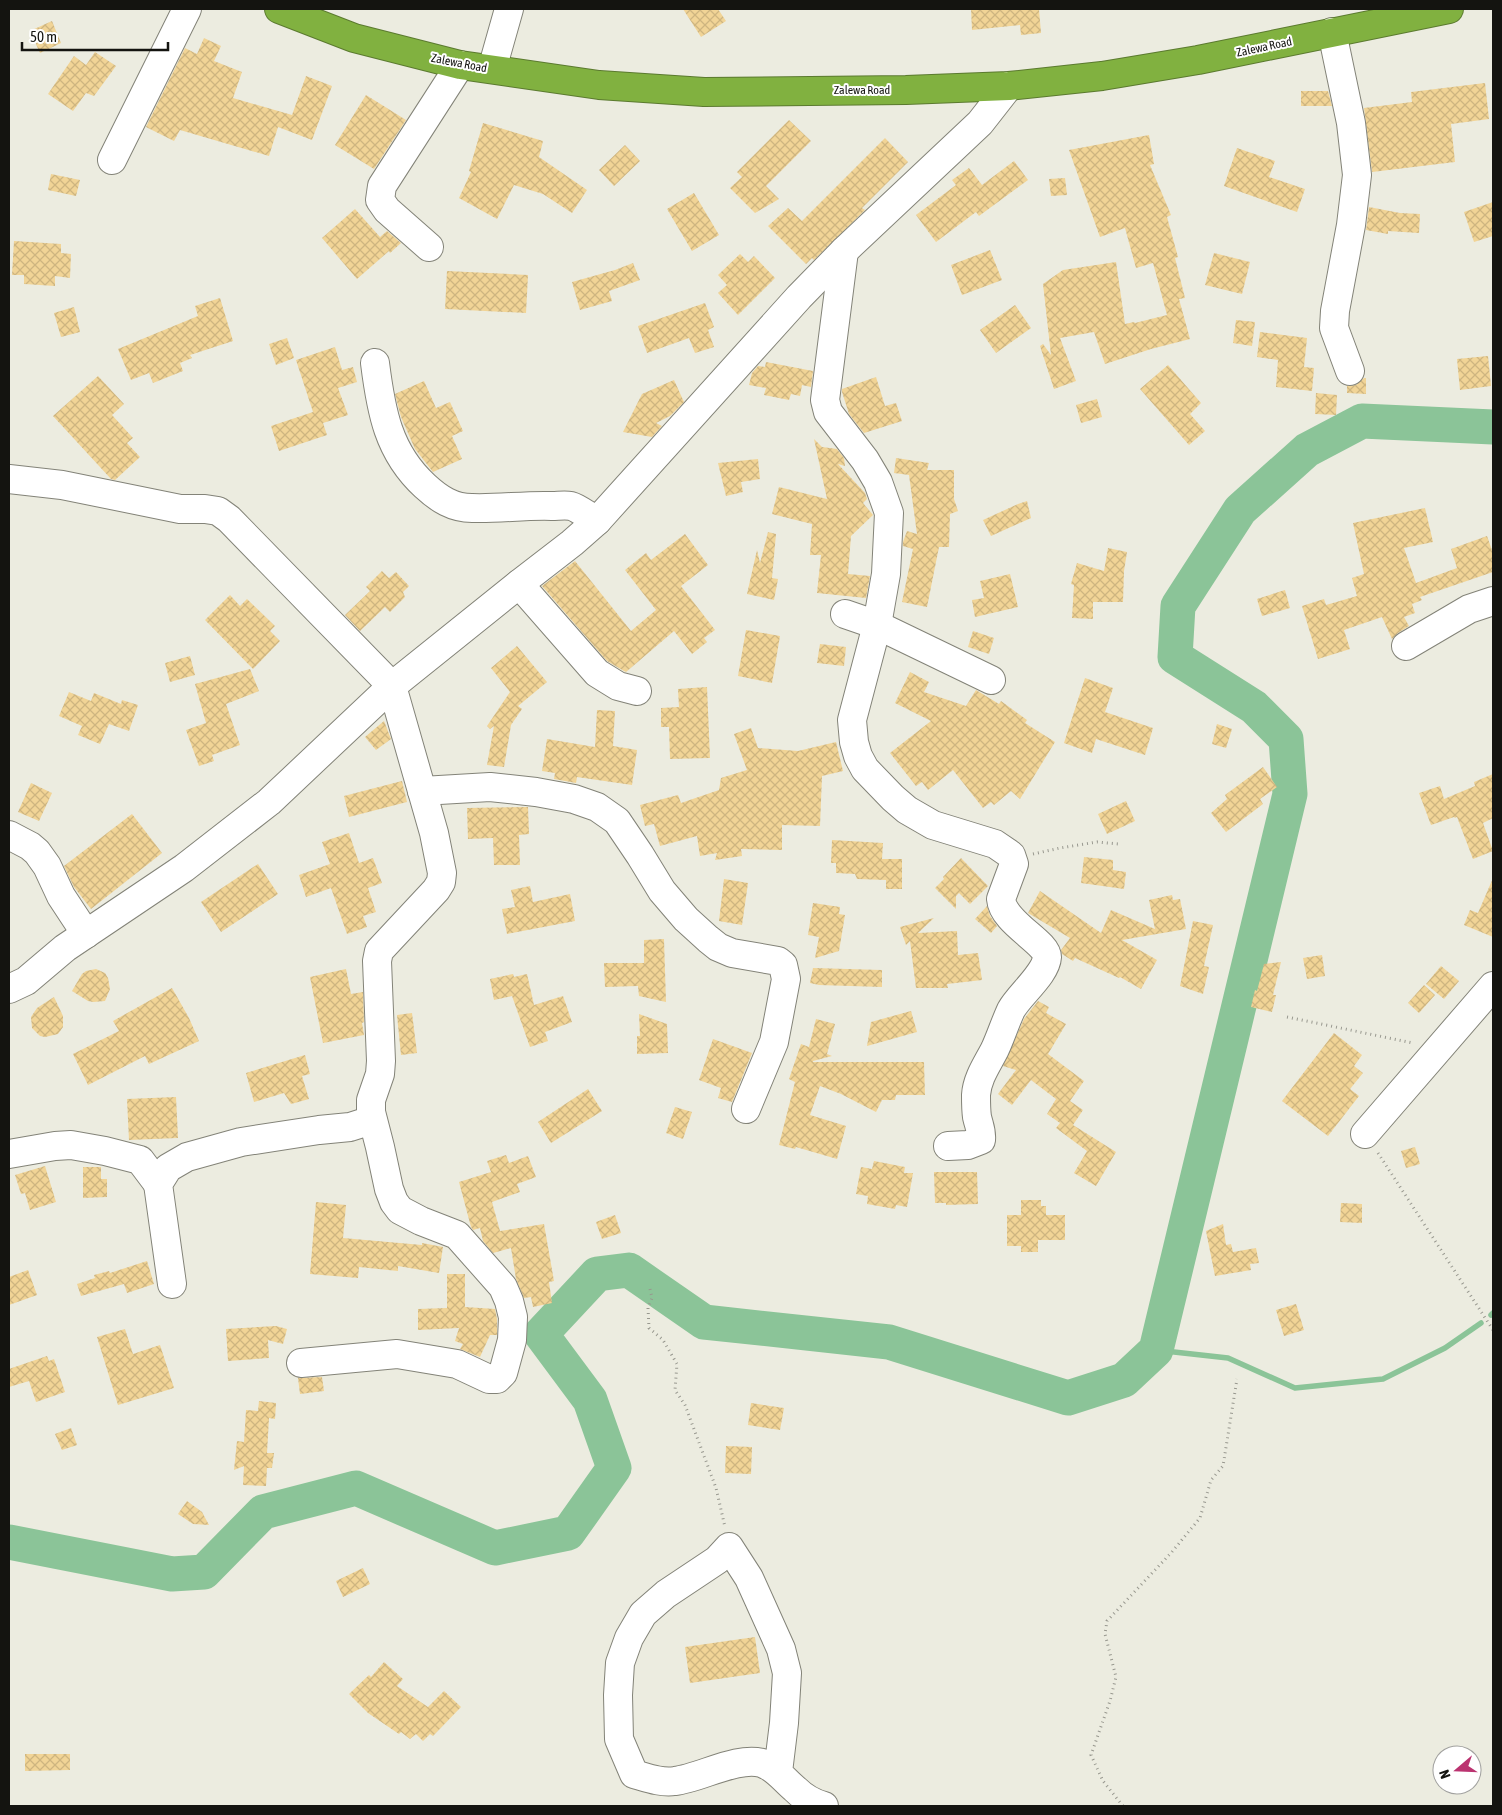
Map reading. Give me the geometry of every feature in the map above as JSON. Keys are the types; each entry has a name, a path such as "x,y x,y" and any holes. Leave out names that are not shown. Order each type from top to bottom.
{"highway":[{"name":"Zalewa Road","path":"279,9 354,38 460,65 599,85 704,92 906,90 1009,86 1102,76 1198,60 1332,32 1399,14 1449,9"}],"street":[{"path":"112,160 187,9"},
{"path":"492,69 509,9"},
{"path":"1332,32 1351,123 1357,175 1351,225 1335,310 1334,328 1350,371"},
{"path":"429,246 387,210 380,200 382,186 460,65"},
{"path":"9,989 36,974 49,960 184,868 269,802 392,686 597,521 793,304 844,251 980,123 1009,86"},
{"path":"844,251 825,400 828,412 865,460 878,482 889,513 886,574 877,625 852,720 854,742 865,769 893,798 921,819 933,825 994,844 1007,851 1014,864 1001,899 1001,904 1015,924 1041,946 1047,958 1044,967 1012,1009 980,1080 976,1094 977,1117 982,1132 981,1140 968,1145 948,1146"},
{"path":"375,363 380,403 391,440 415,477 436,496 450,504 471,508 542,505 572,506 597,521"},
{"path":"9,479 62,485 180,509 205,508 218,511 252,542 392,686 434,834 442,873 436,890 379,951 377,961 381,1061 380,1074 371,1100 372,1120 380,1146 389,1190 394,1202 400,1210 420,1221 457,1235 503,1287 513,1317 512,1340 503,1373 497,1379 489,1379 457,1364 397,1354 301,1363"},
{"path":"519,584 597,673 618,686 637,691"},
{"path":"1406,646 1469,609 1493,601"},
{"path":"845,614 877,625 992,680"},
{"path":"422,791 490,787 536,792 574,799 597,807 617,821 662,891 686,919 708,939 718,947 732,953 778,961 783,965 786,979 774,1042 746,1109"},
{"path":"9,835 37,852 47,866 61,896 86,934"},
{"path":"1365,1134 1493,986"},
{"path":"158,1184 168,1168 187,1157 241,1142 350,1127 372,1120"},
{"path":"9,1154 71,1145 140,1160 158,1184 172,1284"},
{"path":"778,1772 784,1723 787,1673 781,1648 749,1578 729,1547 717,1560 666,1594 643,1614 629,1638 620,1663 618,1695 619,1739 634,1774 656,1781 675,1781 747,1762 762,1763 778,1772 795,1790 811,1802 824,1806"}],"path":[{"path":"1013,859 1097,842 1119,844"},
{"path":"1287,1017 1438,1048"},
{"path":"1365,1134 1493,1330"},
{"path":"650,1289 652,1298 648,1308 649,1328 662,1340 677,1364 674,1390 685,1405 716,1488 729,1547"},
{"path":"1123,1806 1103,1781 1091,1755 1110,1701 1116,1677 1105,1634 1107,1621 1172,1553 1200,1518 1211,1480 1223,1466 1237,1379"}],"building":[{"path":"683,9 718,9 726,21 701,37"},
{"path":"971,9 1039,9 1041,33 1021,35 1020,25 972,30"},
{"path":"52,21 61,43 40,53 30,31"},
{"path":"204,38 221,46 214,61 242,72 233,98 292,115 306,76 332,86 312,140 278,127 269,156 180,130 174,141 146,127 185,48 197,54"},
{"path":"95,52 116,66 94,96 86,93 73,111 48,94 74,56 86,65"},
{"path":"1485,83 1489,119 1451,124 1455,162 1372,172 1364,108 1412,102 1411,92"},
{"path":"1301,91 1328,91 1332,106 1301,106"},
{"path":"366,95 406,120 374,169 335,145"},
{"path":"789,120 811,141 766,186 779,199 755,213 730,188 742,177 737,172"},
{"path":"483,123 543,141 539,157 587,190 572,213 543,194 514,185 497,219 459,198 471,172 469,171"},
{"path":"1149,135 1154,164 1150,165 1171,215 1167,217 1178,257 1175,258 1185,298 1179,299 1190,339 1105,364 1094,332 1060,338 1076,381 1054,389 1040,346 1043,344 1051,355 1043,284 1063,270 1116,262 1125,324 1167,315 1153,263 1136,268 1125,228 1100,237 1069,150"},
{"path":"885,138 908,162 862,208 865,210 814,260 812,258 806,264 768,226 788,208 802,221"},
{"path":"625,145 640,161 614,186 599,170"},
{"path":"1237,148 1275,161 1269,177 1305,189 1297,212 1224,186"},
{"path":"1014,161 1028,180 979,216 976,212 936,242 916,215 956,185 952,180 969,168 982,185"},
{"path":"51,174 80,180 76,196 48,190"},
{"path":"1065,178 1067,195 1051,196 1049,179"},
{"path":"694,193 719,235 692,251 667,209"},
{"path":"1493,202 1493,236 1474,242 1464,212"},
{"path":"1369,207 1400,213 1420,214 1419,233 1388,231 1388,234 1366,230"},
{"path":"355,209 380,237 387,231 401,243 357,279 322,238"},
{"path":"14,241 61,244 61,253 71,254 70,278 55,276 55,286 24,284 24,275 12,275"},
{"path":"990,250 1002,280 962,295 951,265"},
{"path":"1214,253 1250,262 1242,294 1205,285"},
{"path":"740,254 748,262 754,256 775,278 738,315 718,293 727,285 718,275"},
{"path":"633,263 640,280 609,291 612,301 580,310 572,282"},
{"path":"447,271 528,275 526,313 445,309"},
{"path":"220,298 233,341 190,355 192,358 180,363 183,371 153,383 149,373 131,380 118,349 198,316 195,306"},
{"path":"705,303 714,327 708,330 714,347 695,353 689,338 647,353 638,326"},
{"path":"1015,305 1031,328 996,353 980,330"},
{"path":"74,307 80,332 61,337 54,313"},
{"path":"1236,320 1255,322 1252,346 1233,343"},
{"path":"1260,332 1307,338 1304,367 1314,368 1312,391 1276,387 1278,360 1257,357"},
{"path":"287,338 294,358 276,365 269,344"},
{"path":"335,347 342,370 353,367 357,382 338,388 348,415 323,423 327,435 279,451 271,426 313,412 296,360"},
{"path":"1488,356 1491,386 1460,390 1457,359"},
{"path":"766,362 813,371 811,387 802,385 800,396 791,394 789,400 764,395 766,388 749,385 752,373 758,366 765,367"},
{"path":"1168,365 1201,403 1190,414 1205,431 1189,445 1140,389"},
{"path":"98,376 124,404 112,415 133,438 127,443 140,457 115,480 111,479 53,416"},
{"path":"876,377 885,406 896,403 902,421 864,433 849,414 842,389"},
{"path":"1366,378 1366,394 1347,393 1347,386 1356,385"},
{"path":"674,380 684,402 670,416 656,423 662,426 652,437 623,432 642,394"},
{"path":"424,381 436,408 450,402 463,431 452,436 462,459 433,472 415,449 401,417 395,394"},
{"path":"1316,393 1337,395 1336,415 1315,414"},
{"path":"1097,399 1102,417 1081,423 1076,405"},
{"path":"814,439 822,447 837,449 844,458 845,466 838,464 865,493 867,499 863,503 873,515 851,536 848,574 870,576 866,598 817,593 821,555 810,555 812,524 772,514 779,487 827,499"},
{"path":"896,458 929,463 927,470 954,470 954,499 958,511 950,514 949,547 939,547 927,607 902,602 913,549 903,546 903,542 907,531 917,534 909,475 894,473"},
{"path":"758,459 760,479 741,482 743,492 726,496 718,463"},
{"path":"1027,501 1031,518 991,536 983,520"},
{"path":"1425,508 1433,542 1404,548 1416,583 1457,568 1451,549 1487,536 1493,553 1493,572 1420,597 1422,600 1412,604 1415,613 1404,617 1409,626 1392,639 1382,617 1344,630 1350,649 1318,659 1302,606 1324,599 1326,605 1357,596 1352,578 1364,574 1353,523"},
{"path":"768,532 776,534 772,578 778,579 774,600 747,594 757,550 760,563"},
{"path":"685,534 708,565 681,586 715,630 704,638 707,642 692,654 674,631 626,672 607,661 542,586 575,561 631,631 656,610 625,570 646,553 651,560"},
{"path":"1108,548 1127,552 1123,602 1093,602 1093,619 1072,618 1074,585 1071,584 1077,563 1104,571"},
{"path":"382,571 389,578 396,572 409,586 403,592 405,597 390,612 385,607 360,631 345,615 370,591 366,587"},
{"path":"1010,574 1018,607 975,617 972,600 984,598 980,581"},
{"path":"1285,590 1290,608 1262,616 1257,599"},
{"path":"230,595 240,606 247,599 275,626 270,631 280,641 253,669 205,620"},
{"path":"746,630 780,636 772,683 738,676"},
{"path":"973,631 994,638 989,654 968,647"},
{"path":"820,644 846,647 844,666 817,663"},
{"path":"517,646 547,682 518,706 522,709 511,725 504,767 487,765 494,726 490,729 487,726 510,692 491,668"},
{"path":"190,656 195,675 170,682 165,663"},
{"path":"250,669 259,691 226,704 240,745 212,755 214,761 199,766 186,730 206,723 195,684"},
{"path":"910,672 929,682 924,692 966,706 976,690 999,704 1001,701 1027,720 1025,723 1055,742 1020,799 1011,791 994,805 991,802 983,808 953,770 928,790 922,782 916,786 890,753 931,721 895,703"},
{"path":"1085,678 1113,688 1105,712 1153,728 1145,755 1096,739 1092,753 1064,743"},
{"path":"707,687 710,758 670,759 669,727 661,727 661,708 679,707 678,689"},
{"path":"69,692 91,701 94,693 121,704 122,700 138,705 129,731 109,724 100,744 78,735 82,726 59,716"},
{"path":"597,710 615,711 613,746 637,750 632,785 577,777 576,783 554,779 555,773 542,771 547,739 595,747"},
{"path":"384,721 391,739 376,750 365,737"},
{"path":"1217,724 1232,729 1226,748 1212,744"},
{"path":"751,728 758,748 798,751 836,742 843,771 822,776 820,826 782,825 782,850 741,849 742,856 715,860 717,853 700,856 697,836 660,846 654,824 645,826 640,805 678,795 681,803 719,790 721,778 747,770 734,734"},
{"path":"1263,767 1277,787 1260,799 1263,804 1226,832 1211,813 1227,799 1225,795"},
{"path":"1493,774 1493,818 1483,823 1493,851 1473,859 1457,817 1431,825 1419,793 1440,786 1444,799 1475,786 1474,782"},
{"path":"402,781 407,802 349,817 344,796"},
{"path":"31,783 52,793 39,821 18,812"},
{"path":"1126,801 1135,821 1107,834 1098,814"},
{"path":"528,807 529,834 519,835 520,865 494,865 493,838 468,839 467,808"},
{"path":"132,814 162,853 91,909 74,887 64,866"},
{"path":"349,833 359,863 373,858 382,883 368,888 376,912 363,916 367,927 347,934 331,888 306,897 299,875 330,864 322,842"},
{"path":"832,840 883,843 882,859 902,859 902,889 886,889 886,880 857,879 855,874 836,873 836,863 831,863"},
{"path":"1084,857 1113,860 1113,870 1126,872 1124,889 1081,883"},
{"path":"961,858 988,886 970,904 959,893 956,896 956,909 935,888"},
{"path":"258,864 278,894 221,932 201,902"},
{"path":"1493,878 1493,937 1464,925 1470,910 1478,913"},
{"path":"724,879 748,883 742,925 719,921"},
{"path":"530,886 533,902 570,894 575,921 507,934 502,909 515,907 511,890"},
{"path":"1040,891 1101,933 1111,910 1155,929 1149,900 1172,895 1173,900 1180,899 1186,929 1122,940 1157,960 1141,989 1120,977 1075,958 1073,961 1062,954 1061,950 1070,938 1028,913"},
{"path":"813,903 840,907 839,914 845,915 839,951 815,958 819,937 808,935"},
{"path":"987,906 990,916 997,926 991,933 975,919"},
{"path":"934,918 918,933 957,931 958,955 978,953 982,980 947,984 948,988 916,988 910,941 906,945 900,927"},
{"path":"1193,921 1213,925 1204,966 1209,967 1203,994 1180,986"},
{"path":"664,939 666,1002 639,996 638,986 605,987 604,963 644,963 644,940"},
{"path":"1322,955 1325,976 1307,979 1303,958"},
{"path":"1281,962 1273,995 1276,995 1272,1012 1251,1007 1264,964"},
{"path":"1441,966 1459,981 1444,999 1426,984"},
{"path":"813,968 882,970 882,987 810,983"},
{"path":"96,969 105,973 108,978 110,989 105,1001 88,1001 72,991 82,974"},
{"path":"346,969 351,994 363,992 364,1022 362,1023 364,1035 323,1043 310,977"},
{"path":"513,974 514,977 527,974 534,1005 563,996 572,1022 545,1032 548,1041 530,1047 512,996 494,1000 490,979"},
{"path":"1424,985 1435,995 1419,1013 1408,1003"},
{"path":"172,988 189,1018 199,1041 149,1064 145,1056 88,1085 73,1054 119,1031 113,1021"},
{"path":"54,997 63,1016 63,1027 58,1034 45,1037 40,1036 32,1028 31,1017 37,1008"},
{"path":"1038,1001 1049,1007 1046,1013 1066,1024 1048,1054 1084,1081 1070,1101 1083,1110 1073,1125 1116,1152 1096,1186 1074,1173 1087,1151 1056,1128 1060,1123 1047,1114 1056,1099 1031,1080 1012,1105 998,1094 1016,1070 1003,1066 1024,1019"},
{"path":"911,1011 917,1032 867,1046 871,1022"},
{"path":"412,1013 417,1053 401,1055 397,1015"},
{"path":"639,1014 667,1024 668,1053 637,1054 637,1036 640,1036"},
{"path":"816,1019 835,1024 827,1054 832,1056 813,1062 924,1062 925,1095 896,1095 895,1100 882,1100 876,1112 841,1094 820,1086 810,1115 846,1126 837,1159 796,1147 795,1149 779,1145 795,1082 789,1079 801,1044 809,1047"},
{"path":"1334,1033 1362,1055 1354,1066 1363,1073 1350,1089 1359,1096 1328,1136 1282,1101"},
{"path":"713,1039 752,1053 732,1102 718,1098 721,1088 699,1080"},
{"path":"305,1055 310,1074 302,1076 309,1099 291,1104 284,1093 254,1102 246,1073"},
{"path":"588,1089 602,1111 551,1143 538,1122"},
{"path":"176,1097 178,1138 129,1140 127,1099"},
{"path":"675,1107 692,1112 683,1139 666,1133"},
{"path":"1415,1147 1420,1164 1406,1168 1401,1151"},
{"path":"506,1155 509,1163 528,1156 536,1177 517,1184 520,1192 492,1202 500,1231 544,1224 554,1281 549,1282 552,1303 533,1307 531,1297 524,1298 516,1279 511,1248 493,1253 483,1241 480,1228 473,1230 471,1227 459,1182 491,1172 487,1161"},
{"path":"874,1161 905,1167 904,1173 913,1173 907,1207 896,1205 895,1209 867,1204 868,1196 856,1194 861,1167 872,1169"},
{"path":"45,1166 56,1202 30,1210 25,1193 21,1194 15,1175"},
{"path":"83,1167 101,1167 101,1179 107,1179 107,1197 83,1198"},
{"path":"934,1172 977,1172 978,1204 946,1205 946,1203 935,1203"},
{"path":"1021,1200 1041,1200 1041,1206 1046,1206 1046,1215 1065,1215 1065,1240 1038,1240 1038,1252 1021,1252 1021,1246 1007,1246 1007,1215 1021,1215"},
{"path":"316,1202 346,1205 343,1238 422,1245 422,1243 443,1247 439,1273 398,1266 398,1271 359,1267 358,1278 310,1274"},
{"path":"1341,1203 1362,1204 1362,1223 1340,1222"},
{"path":"615,1215 621,1233 602,1239 596,1222"},
{"path":"1223,1224 1226,1245 1231,1244 1233,1252 1256,1248 1259,1263 1250,1264 1251,1270 1215,1276 1206,1231"},
{"path":"147,1261 154,1284 127,1293 124,1284 81,1296 77,1284 95,1278 94,1275 109,1271 110,1273"},
{"path":"28,1270 37,1295 9,1305 9,1277"},
{"path":"447,1274 465,1274 465,1307 495,1309 497,1335 490,1335 480,1357 460,1349 463,1344 455,1341 459,1328 418,1330 418,1309 447,1308"},
{"path":"1296,1304 1304,1330 1284,1336 1276,1310"},
{"path":"276,1326 287,1329 283,1344 268,1340 269,1358 228,1361 226,1329"},
{"path":"125,1329 133,1354 160,1345 174,1388 118,1405 97,1337"},
{"path":"47,1356 49,1361 54,1359 65,1392 36,1402 29,1381 9,1387 9,1369"},
{"path":"322,1377 324,1391 300,1394 298,1378"},
{"path":"259,1401 276,1403 275,1419 269,1418 267,1453 274,1453 272,1468 267,1468 266,1486 243,1485 244,1466 234,1470 237,1441 244,1442 246,1410 258,1411"},
{"path":"751,1403 784,1408 780,1430 748,1425"},
{"path":"71,1428 77,1445 62,1450 55,1434"},
{"path":"726,1446 752,1447 751,1474 725,1473"},
{"path":"187,1501 202,1512 209,1525 193,1524 178,1514"},
{"path":"363,1568 370,1584 343,1597 336,1581"},
{"path":"755,1637 760,1673 690,1683 685,1647"},
{"path":"384,1662 403,1679 397,1686 428,1707 444,1691 461,1707 433,1736 430,1734 423,1741 416,1734 410,1739 401,1732 399,1734 368,1713 349,1694 369,1675 371,1677"},
{"path":"25,1754 70,1754 70,1770 25,1771"}],"waterway":[{"path":"9,1542 172,1574 204,1572 263,1512 356,1488 495,1548 568,1533 614,1468 590,1400 541,1334 597,1274 629,1270 704,1322 889,1342 1068,1398 1124,1380 1156,1350 1290,794 1286,739 1254,707 1175,657 1178,606 1240,510 1307,450 1362,421 1493,427"},
{"path":"1156,1350 1228,1358 1295,1388 1383,1379 1445,1348 1481,1323"}]}
